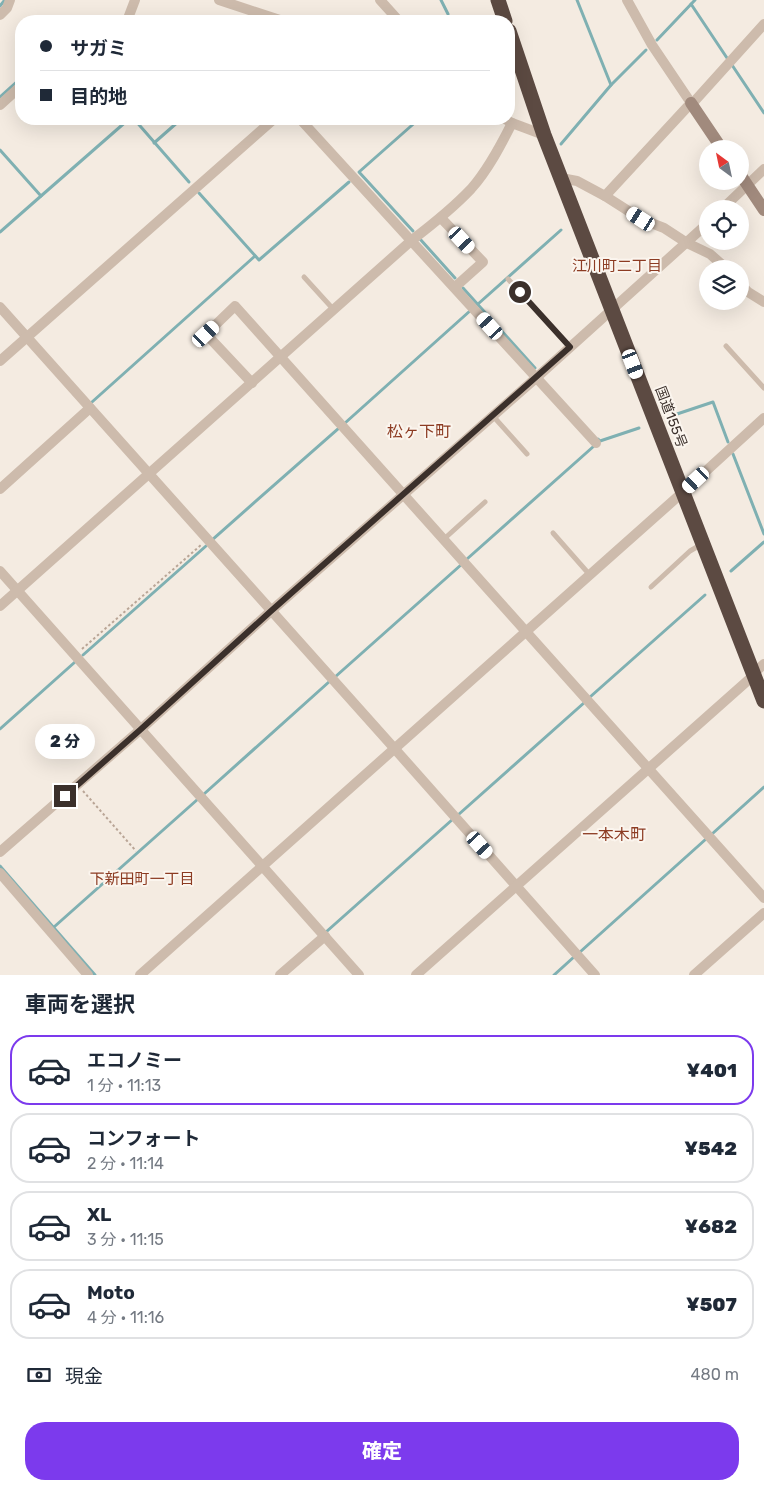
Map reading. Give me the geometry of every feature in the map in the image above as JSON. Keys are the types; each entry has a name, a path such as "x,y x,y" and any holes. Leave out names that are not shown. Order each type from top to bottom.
{"highway":[{"path":"498,0 503,15"},
{"name":"国道155号","path":"515,49 560,178 702,543 757,671 764,701"}],"street":[{"path":"0,15 7,8 10,0"},
{"path":"129,15 135,0"},
{"path":"220,0 265,15"},
{"path":"380,0 394,15"},
{"path":"628,0 652,45 716,140"},
{"path":"605,196 764,24"},
{"path":"0,105 15,91"},
{"path":"515,123 544,135"},
{"path":"0,361 267,125"},
{"path":"306,125 596,443"},
{"path":"0,606 412,240 442,218 472,187 500,146 508,125"},
{"path":"749,177 764,169"},
{"path":"560,178 577,181 641,219 664,228 687,243 710,254 717,260"},
{"path":"749,188 764,210"},
{"path":"729,200 736,190"},
{"path":"442,218 483,262 455,288"},
{"path":"0,852 140,730 271,611 699,232"},
{"path":"749,293 764,302"},
{"path":"252,383 206,334 235,306 764,898"},
{"path":"0,307 595,975"},
{"path":"0,489 90,408"},
{"path":"140,975 764,418"},
{"path":"0,570 359,975"},
{"path":"416,975 757,671"},
{"path":"0,874 88,975"},
{"path":"694,975 764,913"},
{"path":"280,975 325,936"}],"lane":[{"path":"304,277 334,310"},
{"path":"508,279 570,347"},
{"path":"726,346 764,388"},
{"path":"492,416 527,454"},
{"path":"444,539 485,502"},
{"path":"553,533 589,574"},
{"path":"651,587 702,543"}],"path":[{"path":"75,656 208,540"},
{"path":"78,785 136,851"}],"waterway":[{"path":"441,0 448,14"},
{"path":"577,0 611,85"},
{"path":"657,40 695,0"},
{"path":"0,6 4,1"},
{"path":"691,4 727,58"},
{"path":"561,144 611,85 646,50"},
{"path":"732,65 764,113"},
{"path":"0,97 15,83"},
{"path":"0,150 41,196 122,125"},
{"path":"139,125 189,182"},
{"path":"154,143 174,125"},
{"path":"412,125 359,172 413,231"},
{"path":"199,193 259,260 349,182"},
{"path":"0,232 41,196"},
{"path":"478,304 561,230"},
{"path":"420,239 455,278"},
{"path":"92,402 255,256"},
{"path":"463,288 535,368"},
{"path":"345,423 471,310"},
{"path":"671,416 713,402 728,442"},
{"path":"213,539 340,427"},
{"path":"598,439 600,441 639,428"},
{"path":"467,559 594,446"},
{"path":"733,454 764,534"},
{"path":"731,571 764,542"},
{"path":"83,655 206,546"},
{"path":"335,677 462,564"},
{"path":"590,697 705,595"},
{"path":"0,729 75,662"},
{"path":"204,794 330,681"},
{"path":"458,815 585,702"},
{"path":"712,834 764,787"},
{"path":"54,927 198,799"},
{"path":"326,932 453,819"},
{"path":"580,952 706,839"},
{"path":"0,866 95,975"},
{"path":"554,975 575,956"}],"district":[{"name":"江川町二丁目","path":"617,266"},
{"name":"松ヶ下町","path":"419,431"},
{"name":"一本木町","path":"614,834"},
{"name":"下新田町一丁目","path":"142,879"}],"route":[{"path":"65,796 570,347 520,292"}]}
